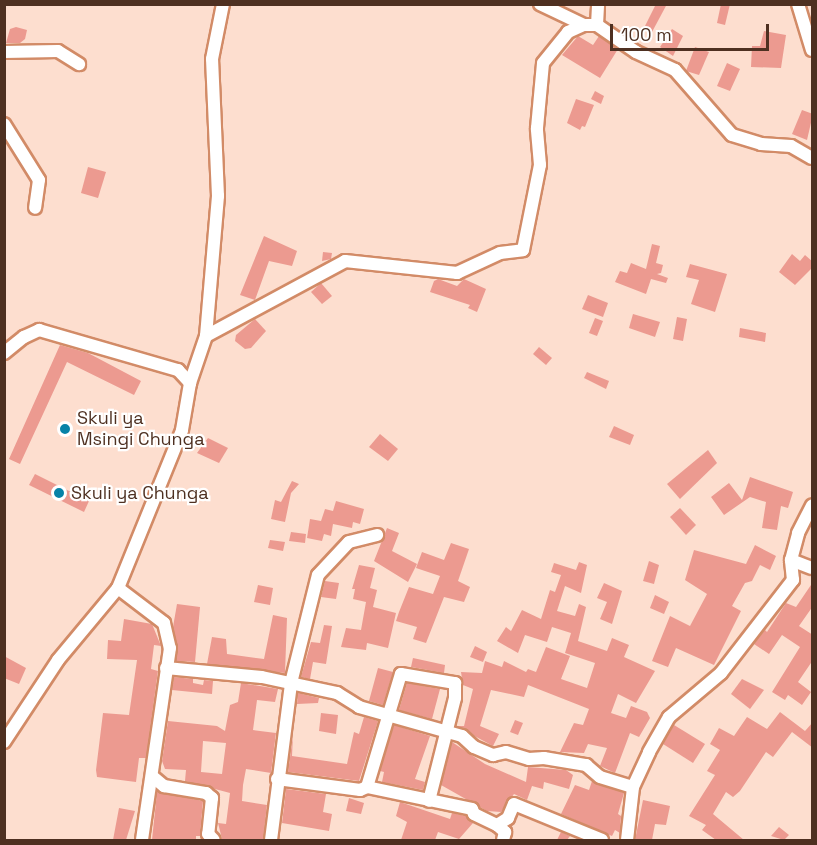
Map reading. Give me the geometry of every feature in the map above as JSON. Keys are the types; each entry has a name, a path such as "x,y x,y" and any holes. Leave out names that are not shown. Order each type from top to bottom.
{"street":[{"path":"4,742 57,660 118,588 182,430 190,383 206,336 218,196 212,59 223,4"},
{"path":"540,4 590,25 636,52 675,70 732,135 761,144 791,146 813,158"},
{"path":"590,25 598,4"},
{"path":"798,4 813,50"},
{"path":"206,336 345,261 457,273 500,254 523,250 540,165 537,128 543,63 568,32 590,25"},
{"path":"4,52 58,51 79,64"},
{"path":"4,124 39,180 35,208"},
{"path":"4,353 24,337 39,330 178,370 190,383"},
{"path":"627,840 633,788 669,717 720,673 793,580 791,560 798,533 813,505"},
{"path":"271,840 291,683 318,575 349,542 377,535"},
{"path":"791,560 813,568"},
{"path":"118,588 143,603 168,628 170,648 142,840"},
{"path":"166,668 262,676 337,693 359,707 445,730 493,755 506,752 529,759 544,758 586,765 600,777 633,788"},
{"path":"367,787 401,674 455,683 455,698 445,730 429,801"},
{"path":"152,776 164,786 206,793 212,798 208,834 214,840"},
{"path":"277,779 360,790 367,787 472,809 474,814 497,825 505,832 503,840"},
{"path":"497,825 508,818 514,804 602,840"}],"building":[{"path":"656,4 667,4 652,32 644,28"},
{"path":"721,4 730,4 725,25 717,23"},
{"path":"16,27 27,30 25,39 20,43 6,43 10,29"},
{"path":"672,29 683,36 673,56 660,47"},
{"path":"764,31 786,35 781,68 751,67 752,46 760,46"},
{"path":"578,36 593,45 599,36 618,49 600,78 562,55"},
{"path":"695,47 709,52 699,75 686,71"},
{"path":"727,63 740,69 730,91 717,86"},
{"path":"595,91 604,96 601,104 591,99"},
{"path":"576,99 594,105 585,127 582,126 580,130 567,123"},
{"path":"802,110 813,114 807,140 792,134"},
{"path":"88,167 106,172 98,198 81,193"},
{"path":"264,236 297,251 292,266 269,261 255,300 240,295"},
{"path":"652,244 660,246 656,263 663,265 661,273 657,274 668,278 666,283 651,279 646,294 615,282 620,271 627,273 631,263 646,269"},
{"path":"323,252 332,253 331,259 322,261"},
{"path":"792,254 800,261 805,255 813,262 813,267 795,285 779,272"},
{"path":"690,264 727,274 715,312 691,304 699,280 686,277"},
{"path":"438,279 457,286 464,279 486,289 477,312 468,308 470,305 430,292 434,281"},
{"path":"321,283 332,296 322,304 311,292"},
{"path":"588,295 608,303 603,317 582,309"},
{"path":"633,314 660,322 655,337 629,328"},
{"path":"677,317 687,319 683,341 673,339"},
{"path":"595,318 603,321 597,336 589,333"},
{"path":"255,319 266,331 251,348 245,349 235,341 236,335"},
{"path":"740,328 766,333 765,342 739,337"},
{"path":"60,345 88,353 141,381 134,395 67,362 20,464 9,459"},
{"path":"539,347 552,358 546,365 533,354"},
{"path":"587,372 609,381 606,389 584,378"},
{"path":"614,426 634,435 630,445 609,437"},
{"path":"380,434 398,449 388,461 369,447"},
{"path":"208,438 228,448 219,463 197,453"},
{"path":"708,450 717,463 680,499 667,484"},
{"name":"Skuli ya Chunga","path":"35,474 89,501 84,512 29,485"},
{"path":"750,477 793,492 788,508 781,506 777,530 762,528 766,502 750,497 724,515 711,497 729,483 742,500"},
{"path":"292,481 299,484 291,493 285,522 271,519 275,500 281,502"},
{"path":"336,501 364,509 360,524 353,522 352,528 333,524 331,536 324,534 322,541 307,538 310,519 321,521 325,509 333,511"},
{"path":"680,508 696,525 686,535 670,517"},
{"path":"387,528 399,533 392,551 417,564 408,582 374,561"},
{"path":"291,532 306,534 305,543 289,541"},
{"path":"270,540 285,542 283,551 268,548"},
{"path":"451,543 469,549 458,581 470,587 464,602 444,597 426,643 413,639 417,627 396,621 409,587 433,594 440,576 416,568 422,552 444,560"},
{"path":"755,545 776,556 770,570 760,565 752,581 745,583 732,606 741,611 714,665 676,648 668,667 652,661 670,616 690,626 707,594 685,580 694,550 746,564"},
{"path":"649,561 659,565 654,584 643,581"},
{"path":"579,562 587,565 581,593 565,586 557,611 575,616 579,604 586,607 578,641 607,651 612,638 629,645 624,657 655,671 636,703 618,694 611,713 626,718 631,706 647,712 650,718 639,737 630,733 615,773 600,766 607,748 588,744 584,753 560,752 574,723 583,725 589,709 528,685 524,697 491,690 480,726 499,734 493,746 456,726 464,726 473,689 463,685 461,672 482,673 485,661 502,667 504,661 526,672 528,669 536,672 546,647 570,656 561,679 587,688 595,663 565,653 571,633 552,627 547,642 525,635 518,653 497,641 506,627 511,631 522,610 541,619 550,590 555,592 561,575 551,572 554,563 576,570"},
{"path":"359,565 375,568 370,588 377,590 373,607 396,613 388,648 367,643 366,650 341,647 346,628 361,630 366,602 353,599 355,589 352,589"},
{"path":"325,581 339,583 336,599 321,597"},
{"path":"813,582 813,606 799,626 813,635 813,660 798,682 811,692 802,705 788,695 785,700 772,692 800,647 782,635 769,654 754,644 765,630 767,632 786,603 796,607"},
{"path":"604,583 622,591 612,624 600,619 607,602 597,598"},
{"path":"258,585 273,588 270,605 254,602"},
{"path":"655,595 669,602 664,614 650,608"},
{"path":"177,604 200,607 195,662 176,661 173,627"},
{"path":"273,615 287,618 285,673 207,664 212,637 226,639 227,654 264,659"},
{"path":"124,619 152,624 161,646 154,645 151,669 158,671 146,758 139,758 136,782 97,777 96,770 103,713 129,715 137,660 107,659 108,640 121,641"},
{"path":"324,625 332,626 326,664 313,662 310,679 301,677 311,642 320,643"},
{"path":"475,646 487,652 483,662 470,657"},
{"path":"4,656 26,668 19,684 4,678"},
{"path":"413,658 445,665 444,673 411,667"},
{"path":"378,668 393,672 383,705 369,701"},
{"path":"174,677 193,679 193,683 203,685 204,680 213,681 212,694 172,690"},
{"path":"742,679 764,690 750,709 731,694"},
{"path":"241,683 278,689 275,702 257,700 253,730 276,733 271,773 246,769 243,785 242,801 267,805 263,840 222,839 218,823 226,824 230,793 185,781 186,770 165,769 162,761 168,721 217,726 225,731 230,705 238,702","holes":["203,741 226,743 222,774 201,772"]},
{"path":"407,683 440,689 432,719 399,710"},
{"path":"298,693 319,698 318,703 297,704"},
{"path":"780,712 805,731 813,722 813,748 792,732 773,757 766,752 740,791 733,797 726,792 713,814 744,840 716,840 702,830 706,825 689,816 715,775 707,771 720,750 710,744 719,728 734,736 747,717 767,729"},
{"path":"321,713 338,715 336,734 319,731"},
{"path":"364,717 378,721 359,781 288,772 293,735 292,756 347,764 354,732 359,734"},
{"path":"515,720 523,723 518,735 510,732"},
{"path":"394,725 430,736 415,779 425,782 423,790 382,782 384,772 380,771"},
{"path":"674,725 705,744 693,763 663,744"},
{"path":"452,742 485,764 526,782 528,767 566,770 573,775 569,789 544,782 543,789 532,786 527,800 514,794 501,812 487,811 441,785"},
{"path":"592,781 624,793 618,814 621,816 620,833 615,830 612,836 561,814 575,785 589,790"},
{"path":"286,789 326,794 323,812 332,814 329,831 282,823"},
{"path":"157,792 203,801 200,836 196,836 196,840 152,840"},
{"path":"349,798 364,803 361,814 346,811"},
{"path":"643,800 670,806 666,825 655,824 652,840 635,840"},
{"path":"400,802 450,819 452,813 466,816 473,823 459,839 438,832 435,840 401,840 407,822 396,816"},
{"path":"119,808 135,811 126,840 113,840"},
{"path":"779,827 789,835 784,840 771,836"},
{"path":"561,832 570,836 567,840 557,840"}],"place":[{"name":"Skuli ya Msingi Chunga","path":"65,429"},
{"name":"Skuli ya Chunga","path":"59,493"}]}
